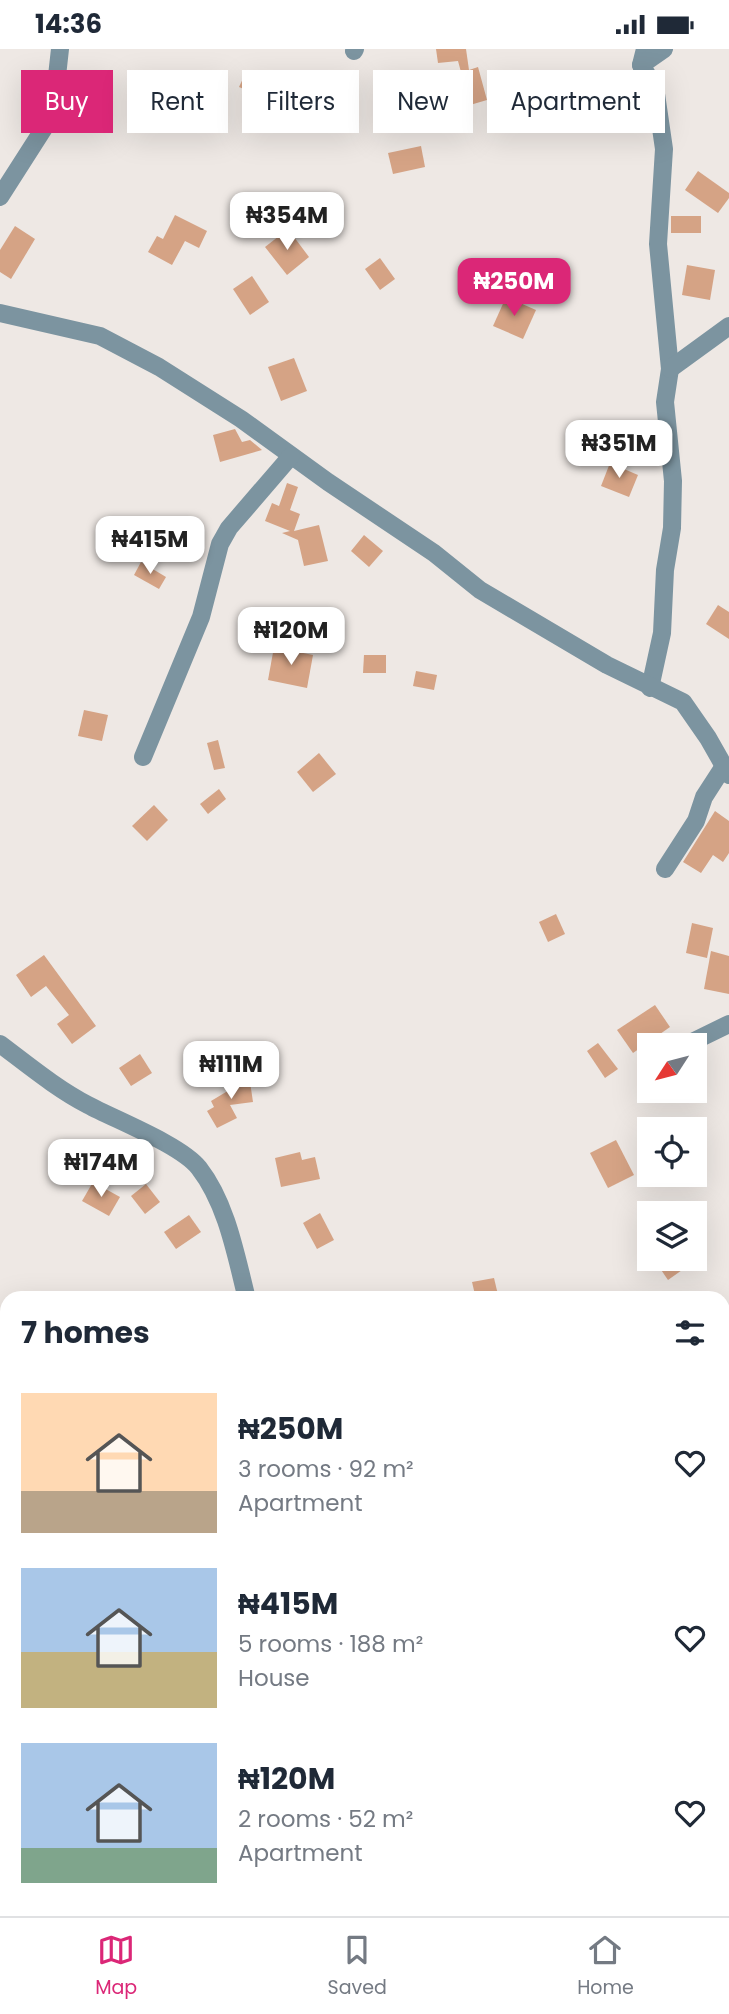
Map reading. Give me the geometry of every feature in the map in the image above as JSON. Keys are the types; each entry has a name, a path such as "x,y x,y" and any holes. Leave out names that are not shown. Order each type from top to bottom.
{"street":[{"path":"0,197 46,125 60,49"},
{"path":"650,688 662,633 665,570 673,528 673,481 665,402 670,369 658,244 664,149 655,87 643,57 664,49"},
{"path":"0,313 100,336 159,367 230,411 434,553 480,590 650,688 683,702 727,771 704,797 696,821 665,869"},
{"path":"670,369 729,326"},
{"path":"143,757 201,617 220,544 229,528 292,456"},
{"path":"707,1035 729,1024"},
{"path":"0,1044 85,1104 178,1152 198,1166 214,1190 233,1243 245,1291"}],"building":[{"path":"436,49 466,49 469,70 460,70 458,61 438,63"},
{"path":"478,67 487,100 473,104 473,70 469,70"},
{"path":"421,146 425,167 393,174 388,153"},
{"path":"698,171 729,193 729,198 718,213 685,190"},
{"path":"175,215 207,231 199,248 185,241 172,265 148,252 157,236 163,239"},
{"path":"671,216 701,216 701,233 671,233"},
{"path":"15,226 35,239 11,279 0,272 0,250"},
{"path":"288,229 309,257 287,275 265,247"},
{"path":"380,258 395,279 380,290 365,269"},
{"path":"687,265 715,270 710,300 682,295"},
{"path":"252,276 269,302 250,315 233,289"},
{"path":"506,297 536,310 523,339 493,326"},
{"path":"294,358 307,391 281,401 268,367"},
{"path":"235,429 242,442 250,440 262,450 220,462 213,435"},
{"path":"610,463 638,475 629,497 601,486"},
{"path":"287,483 298,487 290,510 300,514 294,531 319,525 328,561 304,566 298,540 282,533 290,531 265,521 272,503 279,506"},
{"path":"364,535 383,551 369,567 351,551"},
{"path":"141,562 166,577 159,589 134,575"},
{"path":"718,605 729,612 729,639 706,624"},
{"path":"274,647 313,655 307,688 268,680"},
{"path":"364,655 386,655 386,673 363,673"},
{"path":"416,671 437,675 434,690 413,686"},
{"path":"84,710 108,715 102,741 78,736"},
{"path":"218,740 225,768 214,770 207,743"},
{"path":"319,753 336,774 313,792 297,772"},
{"path":"219,789 226,799 208,814 200,804"},
{"path":"154,805 168,820 147,841 132,826"},
{"path":"715,811 729,821 729,853 723,862 713,855 701,873 683,862"},
{"path":"556,914 565,934 548,942 539,922"},
{"path":"692,923 713,928 707,958 686,953"},
{"path":"711,951 729,956 729,994 704,989"},
{"path":"44,955 96,1026 72,1044 57,1024 69,1015 46,986 31,997 16,975"},
{"path":"655,1005 670,1027 661,1033 637,1033 637,1050 633,1053 617,1030"},
{"path":"598,1043 618,1069 605,1078 587,1051"},
{"path":"140,1054 152,1073 131,1086 119,1068"},
{"path":"249,1075 253,1102 230,1105 237,1118 217,1128 207,1111 214,1107 211,1101 231,1089 229,1078"},
{"path":"616,1140 634,1175 608,1188 590,1153"},
{"path":"300,1152 302,1160 315,1157 320,1179 281,1187 275,1158"},
{"path":"93,1182 120,1197 109,1216 82,1201"},
{"path":"146,1184 160,1202 145,1214 131,1196"},
{"path":"320,1213 334,1240 317,1249 303,1223"},
{"path":"189,1215 201,1232 176,1249 164,1232"},
{"path":"662,1271 681,1271 668,1280"},
{"path":"494,1278 497,1291 474,1291 472,1282"}]}
